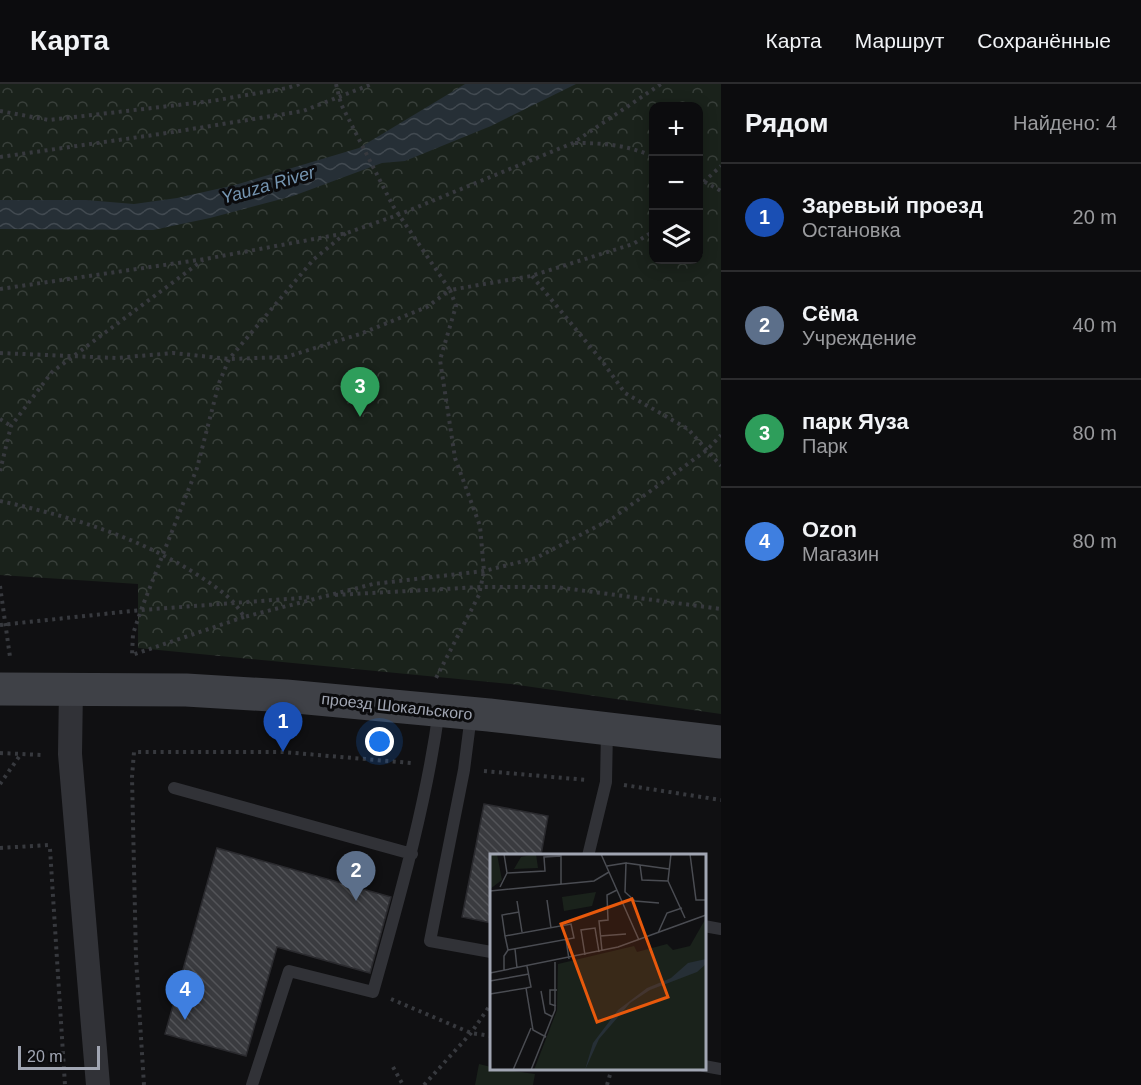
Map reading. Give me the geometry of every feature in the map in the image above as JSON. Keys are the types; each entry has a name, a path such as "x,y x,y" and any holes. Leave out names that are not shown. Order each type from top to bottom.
{"street":[{"path":"71,688 70,754 98,1085"},
{"name":"проезд Шокальского","path":"0,689 186,690 264,694 437,697 472,714 721,742"}],"lane":[{"path":"252,1085 289,971 373,992 412,854 432,765 437,697"},
{"path":"472,714 464,770 430,941 490,952"},
{"path":"588,854 606,782 607,728"},
{"path":"174,788 412,854"},
{"path":"706,926 721,929"},
{"path":"706,1066 721,1069"}],"path":[{"path":"0,111 49,120 212,101 300,84"},
{"path":"336,84 341,104 393,206 450,290 456,306 440,360 455,458 480,526 484,571 479,595 437,697"},
{"path":"0,157 303,111 372,84"},
{"path":"0,289 205,259 347,233 398,215 573,143 661,84"},
{"path":"573,143 607,143 652,156"},
{"path":"721,166 704,180 721,191"},
{"path":"347,233 314,259 229,359 219,382 197,468 133,634 132,655 244,617 373,584 484,571 536,558 613,518 707,450 721,435"},
{"path":"0,352 116,358 173,353 229,359 286,357 360,333 427,307 450,290 531,276 633,244 649,234"},
{"path":"0,471 11,426 52,372 205,259"},
{"path":"531,276 626,393 688,429 721,466"},
{"path":"0,419 11,426"},
{"path":"0,501 57,513 107,530 163,554 215,586 236,602 244,617"},
{"path":"0,586 3,625 10,657"},
{"path":"3,625 236,602 481,587 556,587 721,609"},
{"path":"0,753 43,755 44,766"},
{"path":"0,784 21,754"},
{"path":"49,834 65,1085"},
{"path":"0,848 49,845"},
{"path":"373,992 471,1033 490,1036"},
{"path":"424,1085 471,1033 490,1007"},
{"path":"393,1067 403,1085"},
{"path":"607,1085 611,1070"}],"green space":[{"path":"0,84 721,84 721,714 511,684 138,648 138,584 0,575"},
{"path":"479,1064 490,1067 490,1070 535,1074 533,1085 475,1085"}],"water":[{"name":"Yauza River","path":"465,84 576,84 491,126 405,161 382,163 293,196 210,218 153,230 0,229 0,200 86,200 134,204 177,198 235,185 359,148"}],"building":[{"path":"484,804 548,816 541,854 490,854 490,923 462,917"},
{"path":"217,848 391,897 370,973 277,947 246,1056 165,1034"}],"place":[{"name":"парк Яуза","path":"360,417"},
{"name":"Заревый проезд","path":"283,752"},
{"name":"Сёма","path":"356,901"},
{"name":"Ozon","path":"185,1020"}]}
